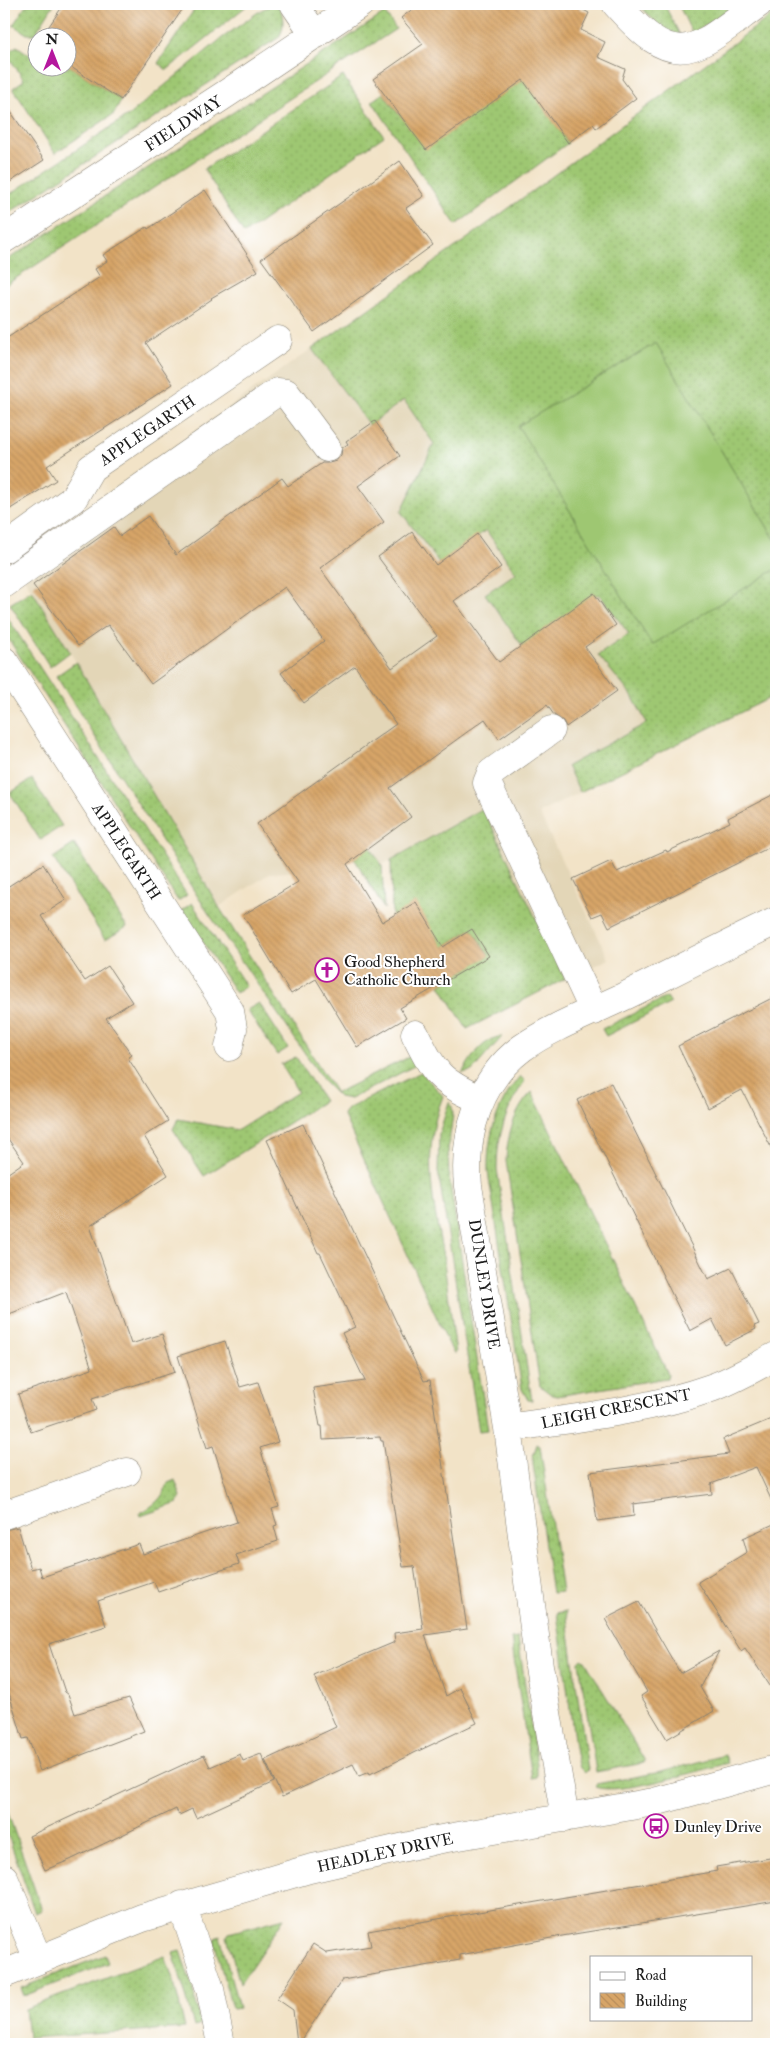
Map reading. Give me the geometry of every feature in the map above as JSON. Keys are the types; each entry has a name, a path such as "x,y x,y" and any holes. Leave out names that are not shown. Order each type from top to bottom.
{"street":[{"path":"294,4 315,35"},
{"name":"FIELDWAY","path":"4,239 360,4"},
{"path":"616,4 633,24 651,40 664,47 679,49 693,48 706,42 758,4"},
{"name":"APPLEGARTH","path":"4,549 73,499 91,468 278,340"},
{"path":"4,584 276,392 286,393 327,448"},
{"name":"APPLEGARTH","path":"4,661 230,1011 233,1029 229,1047"},
{"path":"552,730 490,774 487,783 594,1011"},
{"name":"DUNLEY DRIVE","path":"565,1818 539,1666 508,1428 467,1171 467,1146 480,1100 500,1070 522,1048 776,921"},
{"path":"415,1034 430,1063 442,1078 463,1092 480,1100"},
{"name":"LEIGH CRESCENT","path":"508,1428 664,1402 726,1382 776,1356"},
{"path":"4,1515 127,1472"},
{"name":"HEADLEY DRIVE","path":"4,1974 104,1932 182,1905 309,1869 436,1840 663,1800 776,1769"},
{"path":"4,1878 38,1959"},
{"path":"182,1905 210,1989 221,2044"}],"shaded area":[{"path":"776,12 776,695 539,813 609,959 565,979 483,809 382,865 361,835 304,871 270,873 219,907 76,662 13,560 464,241"}],"green space":[{"path":"27,4 54,4 39,28 28,28 28,34 13,25"},
{"path":"198,4 249,4 167,70 158,63"},
{"path":"274,4 279,4 283,17 283,26 278,38 4,216 4,198 129,115 222,38 261,10"},
{"path":"638,4 664,4 680,35 662,29"},
{"path":"678,4 736,4 712,22 692,33"},
{"path":"776,12 776,695 580,792 567,766 647,723 632,696 598,655 629,634 599,594 523,647 485,594 516,573 486,530 440,564 401,512 434,444 404,400 369,425 312,349 464,241"},
{"path":"385,13 396,29 4,286 4,262"},
{"path":"499,41 568,143 456,225 372,101 383,93 399,115"},
{"path":"17,46 28,54 28,78 78,78 78,72 121,100 114,114 55,153 13,88 24,80 6,53"},
{"path":"343,76 384,136 244,234 204,169"},
{"path":"656,343 776,541 776,569 652,645 518,426"},
{"path":"32,590 70,652 50,667 10,604"},
{"path":"4,612 187,895 178,901 4,632"},
{"path":"76,662 219,907 336,1093 413,1055 416,1065 350,1099 339,1097 326,1084 207,911 56,676"},
{"path":"32,779 62,826 40,840 10,793"},
{"path":"483,808 565,979 467,1029 440,985 489,955 472,929 443,947 392,916 391,860"},
{"path":"352,820 382,865 384,909 346,844"},
{"path":"74,844 127,927 105,940 53,858"},
{"path":"192,903 246,986 236,993 182,910"},
{"path":"667,997 671,1003 606,1036 602,1029"},
{"path":"259,1003 288,1048 277,1055 247,1010"},
{"path":"501,1036 472,1071 462,1073 473,1056 483,1046 494,1038"},
{"path":"296,1057 324,1101 204,1176 173,1129 178,1119 238,1130 298,1092 281,1064"},
{"path":"421,1072 443,1096 432,1138 431,1179 456,1353 453,1353 343,1114 347,1109"},
{"path":"520,1076 525,1081 513,1101 504,1123 497,1157 497,1169 532,1401 528,1400 522,1389 488,1172 489,1146 495,1121 505,1098"},
{"path":"532,1092 668,1374 667,1378 557,1396 552,1395 540,1386 506,1161 508,1142 516,1115"},
{"path":"449,1102 453,1115 448,1148 449,1177 488,1430 479,1431 438,1171 439,1134"},
{"path":"537,1444 540,1446 562,1592 552,1593 533,1464 533,1456"},
{"path":"175,1480 181,1497 178,1503 141,1516 140,1513 161,1497 168,1483"},
{"path":"566,1611 588,1770 585,1773 580,1768 576,1754 557,1613"},
{"path":"518,1638 537,1764 537,1777 532,1778 511,1639"},
{"path":"582,1659 585,1661 645,1761 644,1763 596,1772 579,1662"},
{"path":"725,1755 728,1763 660,1781 622,1788 606,1789 595,1787 596,1784 661,1772"},
{"path":"4,1802 42,1910 35,1913 4,1824"},
{"path":"284,1918 240,1984 227,1936 229,1933"},
{"path":"220,1936 239,2008 232,2009 215,1944 215,1938"},
{"path":"180,1951 192,1986 201,2025 194,2027 173,1953"},
{"path":"105,1955 108,1963 24,1996 21,1988"},
{"path":"165,1956 174,1982 185,2028 28,2038 25,2009"}],"building":[{"path":"64,4 186,4 121,100 78,72 78,28 48,28"},
{"path":"419,4 572,4 589,13 581,30 605,42 598,57 625,69 622,79 636,98 596,128 593,124 568,143 523,80 426,150 373,79 423,44 401,18"},
{"path":"4,102 44,160 4,186"},
{"path":"400,161 424,196 406,208 433,245 314,332 261,259"},
{"path":"205,190 258,271 211,298 146,343 173,384 47,466 56,480 4,513 4,340 100,277 95,269 107,261 103,255 147,227 148,229"},
{"path":"375,421 400,456 358,486 384,522 320,568 392,668 437,636 378,557 412,532 436,565 477,534 501,567 454,601 499,662 594,593 616,625 585,647 617,691 566,727 563,721 554,715 547,705 499,739 485,719 390,788 411,817 347,864 382,922 416,902 443,947 472,929 489,956 400,1008 406,1018 357,1047 316,979 291,994 243,915 298,882 257,824 396,724 355,666 304,703 281,673 324,641 285,587 151,684 108,625 78,646 33,585 114,527 120,536 148,516 176,555 282,478 288,486 322,463 336,461 341,455 342,448 348,444 346,441"},
{"path":"776,793 776,844 609,927 602,913 592,917 573,879 611,861 617,872 666,850 667,852 730,822 728,818"},
{"path":"43,864 66,900 41,916 85,981 108,966 132,1002 106,1018 132,1055 128,1058 168,1121 144,1136 168,1175 90,1226 131,1344 162,1334 175,1372 92,1399 96,1410 31,1432 18,1394 92,1369 66,1292 4,1316 4,1176 24,1162 4,1133 4,889"},
{"path":"776,996 776,1157 742,1090 708,1108 678,1046"},
{"path":"611,1083 708,1279 731,1268 759,1324 754,1326 756,1329 725,1345 712,1319 690,1331 577,1100"},
{"path":"303,1124 424,1381 430,1380 467,1629 425,1635 446,1696 460,1688 477,1723 370,1774 369,1772 359,1776 353,1764 282,1797 265,1760 336,1727 314,1676 395,1642 394,1633 423,1629 414,1566 403,1567 383,1441 381,1441 380,1437 323,1440 322,1426 320,1426 313,1388 365,1381 342,1333 355,1327 320,1253 318,1253 267,1140"},
{"path":"225,1341 240,1387 258,1382 278,1442 260,1448 279,1507 272,1509 277,1525 274,1526 278,1541 236,1555 239,1564 158,1592 154,1582 98,1601 106,1626 49,1644 65,1692 68,1694 75,1714 129,1698 144,1731 40,1771 28,1738 23,1739 4,1677 4,1530 18,1527 31,1569 39,1567 42,1577 139,1544 143,1554 237,1522 213,1446 207,1448 178,1356"},
{"path":"776,1417 776,1510 756,1467 711,1484 712,1494 633,1504 634,1516 597,1521 590,1472 729,1454 723,1439"},
{"path":"776,1523 776,1695 745,1648 741,1651 698,1582 747,1552 743,1538"},
{"path":"639,1602 680,1673 719,1651 700,1687 714,1711 667,1739 641,1696 647,1692 605,1619"},
{"path":"240,1754 243,1761 261,1754 274,1782 196,1818 192,1809 179,1815 176,1809 45,1870 29,1836 204,1755 210,1767"},
{"path":"776,1857 776,1901 562,1936 460,1955 460,1960 342,1980 299,2044 297,2044 293,2010 277,1999 313,1944 327,1953 371,1946 368,1931 717,1871 716,1867"}],"place":[{"name":"Good Shepherd Catholic Church","path":"327,970"},
{"name":"Dunley Drive","path":"656,1826"}]}
